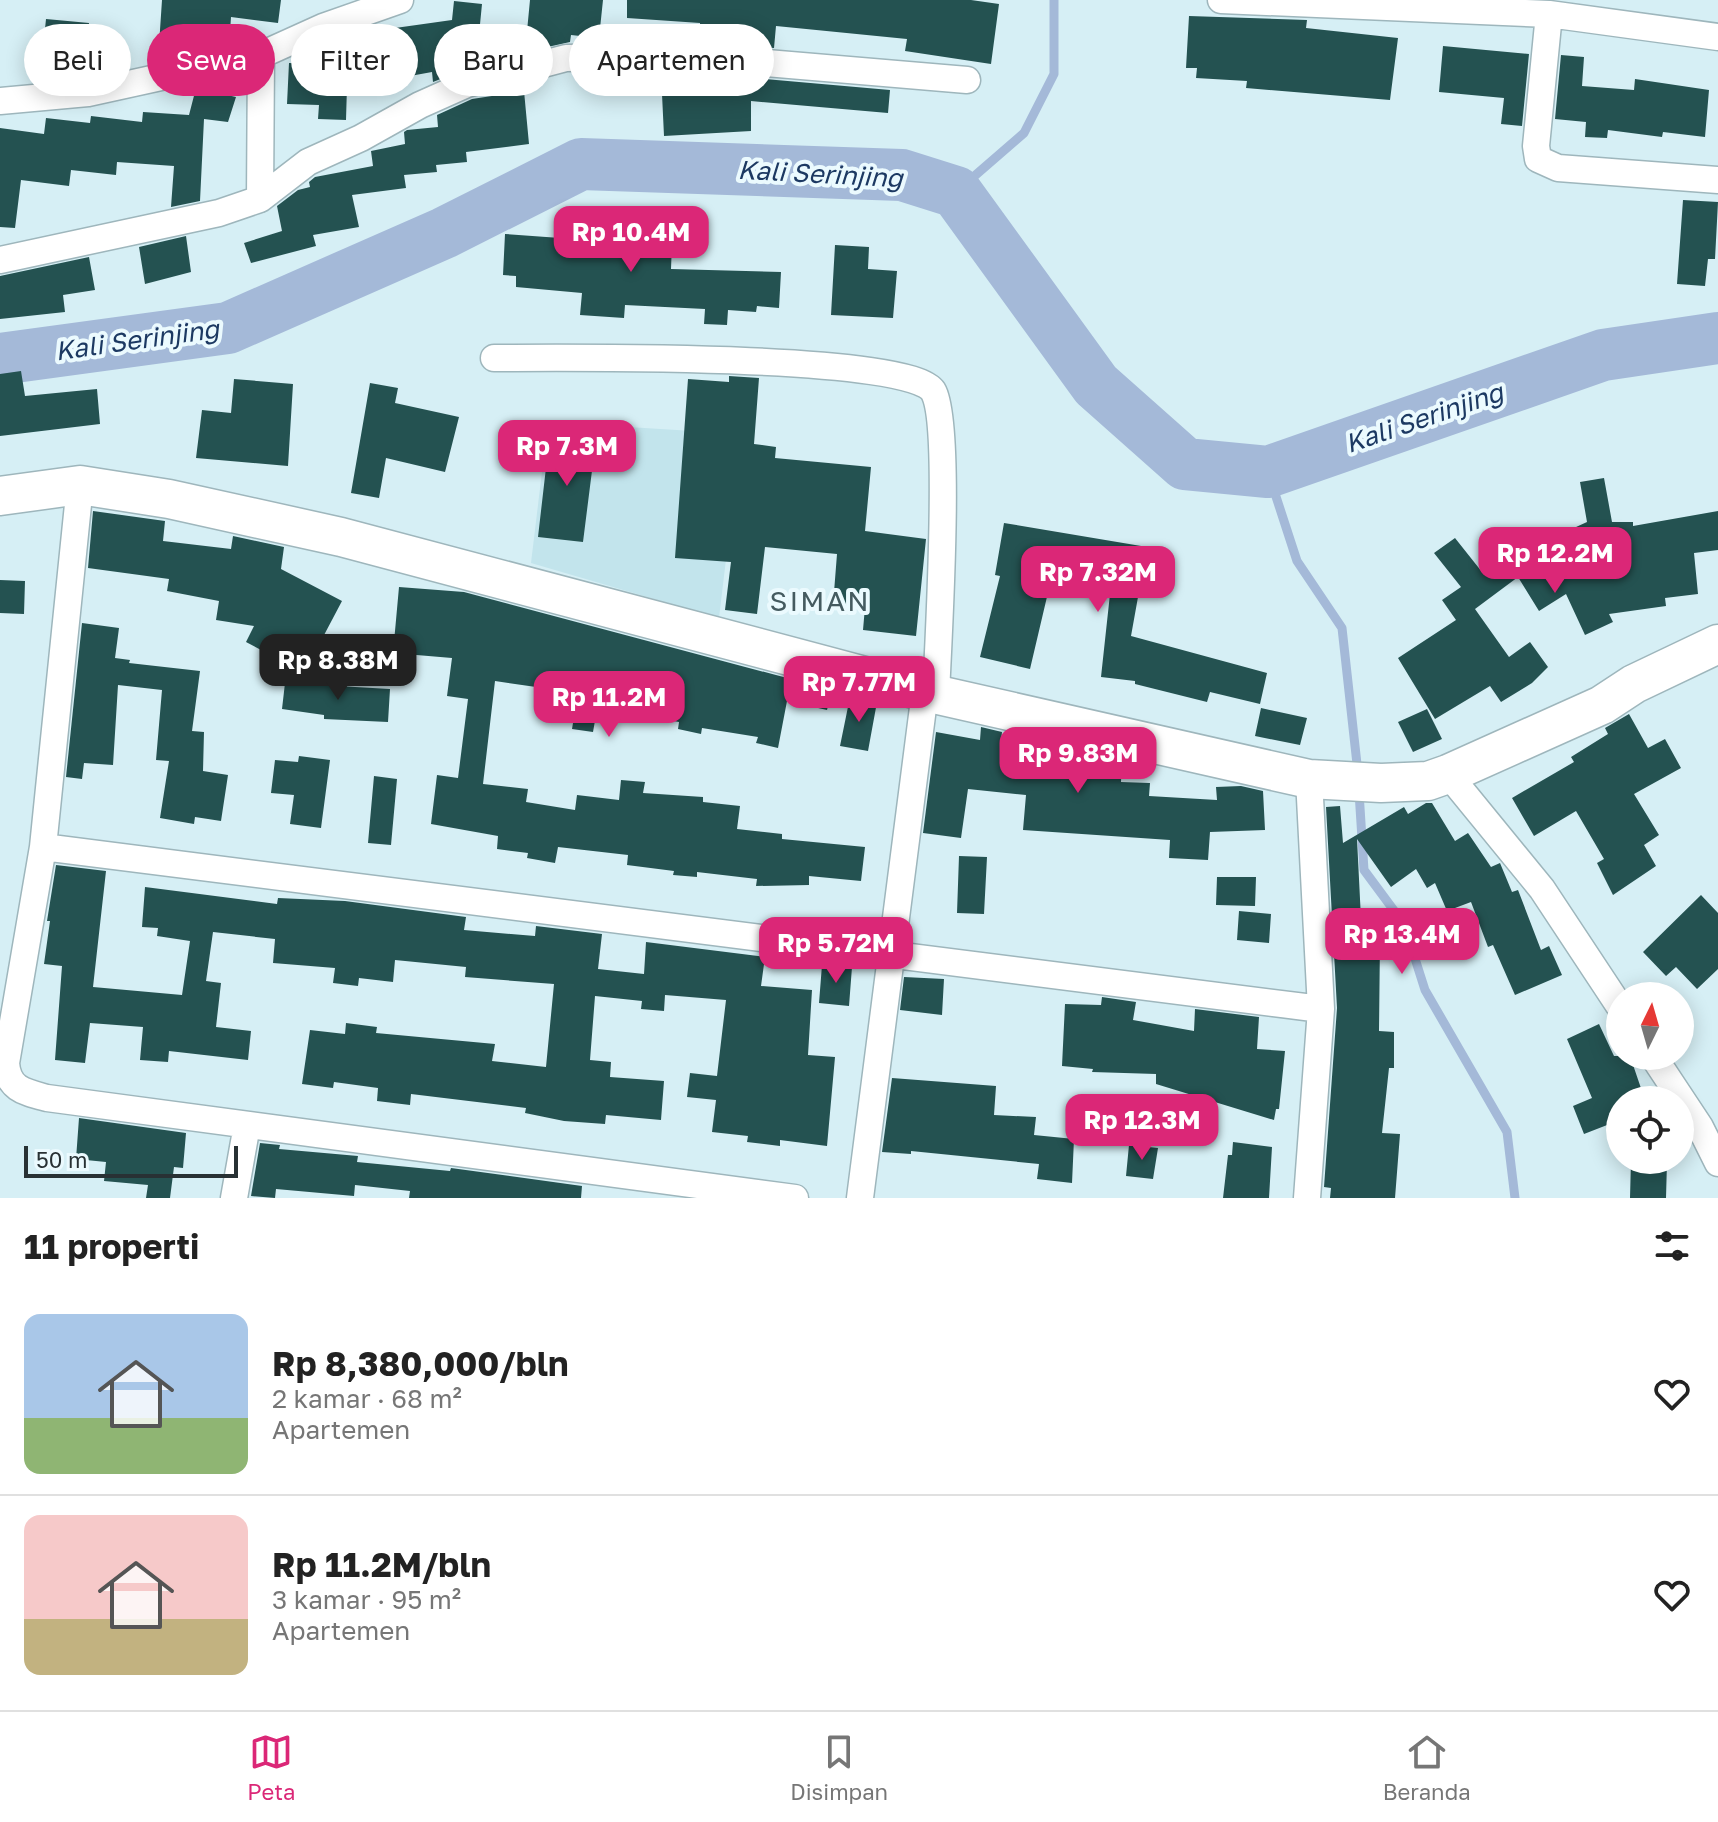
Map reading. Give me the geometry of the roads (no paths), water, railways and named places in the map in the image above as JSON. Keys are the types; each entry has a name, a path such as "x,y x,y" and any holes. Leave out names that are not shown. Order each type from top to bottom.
{"main road":[{"path":"0,496 80,485 169,499 341,537 931,693 1320,780 1381,783 1428,781 1602,705 1634,684 1718,644"}],"street":[{"path":"275,49 323,27 400,0"},
{"path":"1221,0 1549,14 1718,37"},
{"path":"1549,14 1536,146 1538,159 1549,167 1718,180"},
{"path":"0,260 219,213 260,199 308,162 361,138 420,105 467,84 566,58 684,56 967,80"},
{"path":"0,101 88,93 147,80"},
{"path":"260,199 261,96"},
{"path":"494,358 647,358 783,363 902,376 926,385 939,405 942,560 931,693 891,953 860,1198"},
{"path":"80,485 43,847 6,1063 12,1084 20,1091 47,1098 795,1198"},
{"path":"1448,774 1542,889 1606,986"},
{"path":"1307,1198 1321,1009 1320,780"},
{"path":"43,847 1321,1009"},
{"path":"1662,1070 1700,1127 1718,1163"},
{"path":"234,1198 247,1125"}],"waterway":[{"path":"956,192 1024,133 1054,74 1054,0"},
{"name":"Kali Serinjing","path":"0,359 228,328 444,233 581,164 902,175 956,192 1096,385 1185,464 1268,472 1603,355 1718,338"},
{"path":"1268,472 1297,561 1342,628 1358,773"},
{"path":"1359,792 1364,870 1404,924 1425,990 1507,1132 1515,1198"}],"district":[{"name":"SIMAN","path":"820,601"}]}
